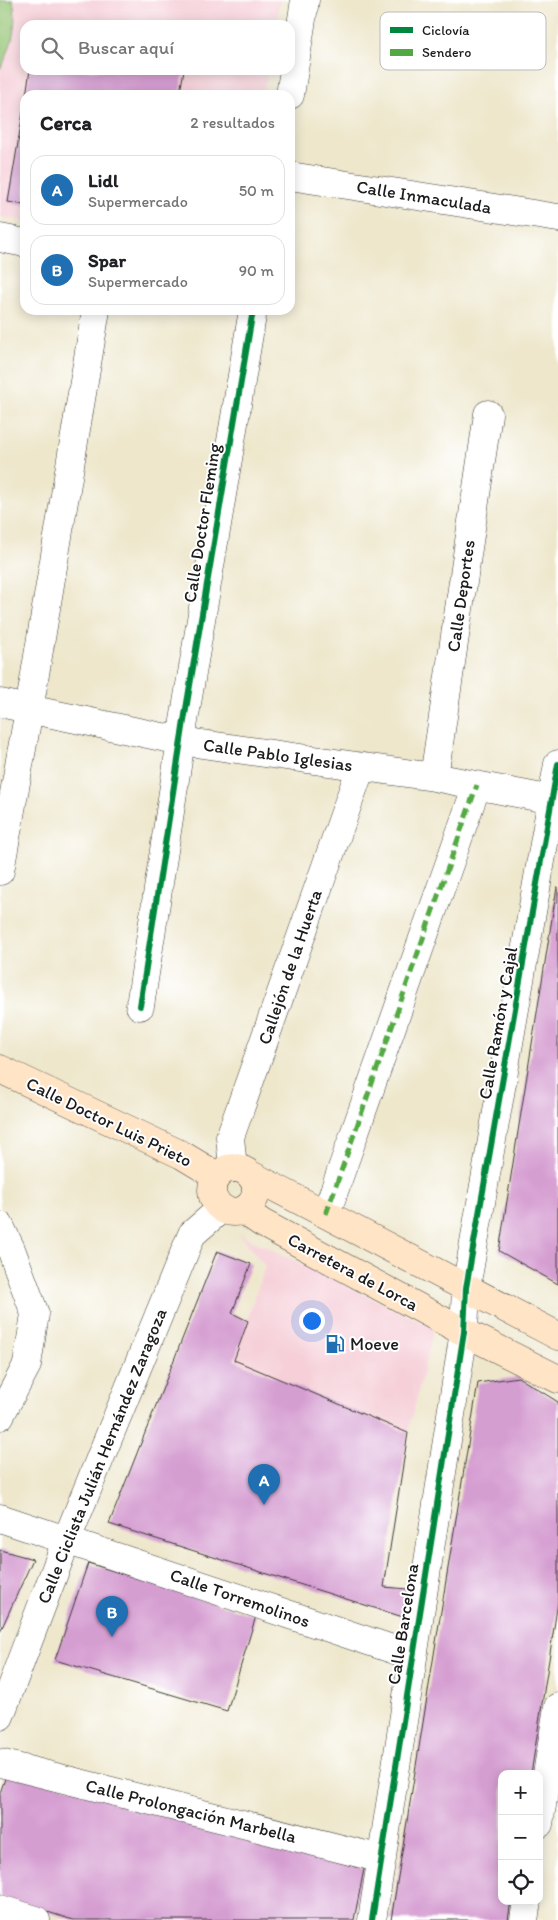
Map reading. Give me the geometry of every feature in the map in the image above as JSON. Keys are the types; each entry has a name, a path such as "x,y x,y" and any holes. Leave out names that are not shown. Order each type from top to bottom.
{"main road":[{"name":"Calle Doctor Luis Prieto","path":"0,1069 182,1155 234,1173"},
{"path":"234,1173 256,1184 257,1192 253,1202 232,1209 216,1203 212,1193 213,1184 234,1173"},
{"path":"234,1173 326,1214 558,1336"},
{"name":"Carretera de Lorca","path":"232,1209 558,1380"}],"street":[{"path":"295,63 305,0"},
{"path":"291,90 293,75"},
{"name":"Calle Inmaculada","path":"295,177 558,218"},
{"path":"0,238 20,242"},
{"path":"0,871 95,315"},
{"name":"Calle Doctor Fleming","path":"140,1006 181,741 252,315"},
{"name":"Calle Deportes","path":"434,777 488,414"},
{"name":"Calle Pablo Iglesias","path":"0,703 181,741 434,777 555,801"},
{"name":"Calle Ramón y Cajal","path":"466,1288 555,801 558,764"},
{"name":"Callejón de la Huerta","path":"234,1173 230,1137 361,767"},
{"path":"326,1214 477,785"},
{"name":"Calle Ciclista Julián Hernández Zaragoza","path":"0,1716 67,1539 192,1234 232,1209"},
{"path":"0,1226 11,1249 35,1314 27,1365 0,1416"},
{"path":"464,1332 466,1288"},
{"name":"Calle Barcelona","path":"372,1920 464,1332"},
{"name":"Calle Torremolinos","path":"0,1518 413,1656"},
{"path":"540,1815 558,1707"},
{"name":"Calle Prolongación Marbella","path":"0,1763 382,1859"},
{"path":"524,1920 526,1905"},
{"path":"0,1909 36,1920"}],"shaded area":[{"path":"0,0 280,0 277,20 20,20 20,75 267,75 264,90 20,90 20,220 0,217"},
{"name":"Moeve","path":"239,1234 434,1328 408,1433 234,1360 265,1266"}],"green space":[{"path":"0,0 13,0 15,18 11,44 0,69"}],"building":[{"path":"29,75 183,75 180,90 27,90"},
{"path":"20,131 20,204 8,202"},
{"path":"558,887 558,1284 499,1251"},
{"path":"217,1251 251,1264 232,1313 248,1321 234,1360 408,1433 384,1587 408,1589 403,1617 109,1524"},
{"path":"518,1377 558,1402 558,1602 532,1770 498,1770 498,1905 510,1905 508,1920 391,1920 478,1383"},
{"path":"0,1550 33,1559 0,1632"},
{"path":"88,1563 256,1616 227,1711 55,1660"},
{"path":"8,1770 364,1869 354,1920 73,1920 0,1897 0,1793"}],"marked path":[{"path":"326,1214 477,785"}],"cycle path":[{"path":"140,1006 184,721 252,315"},
{"path":"372,1920 464,1332 466,1288 558,764"}],"place":[{"name":"Moeve","path":"335,1344"},
{"name":"Lidl","path":"264,1505"},
{"name":"Spar","path":"112,1637"}]}
